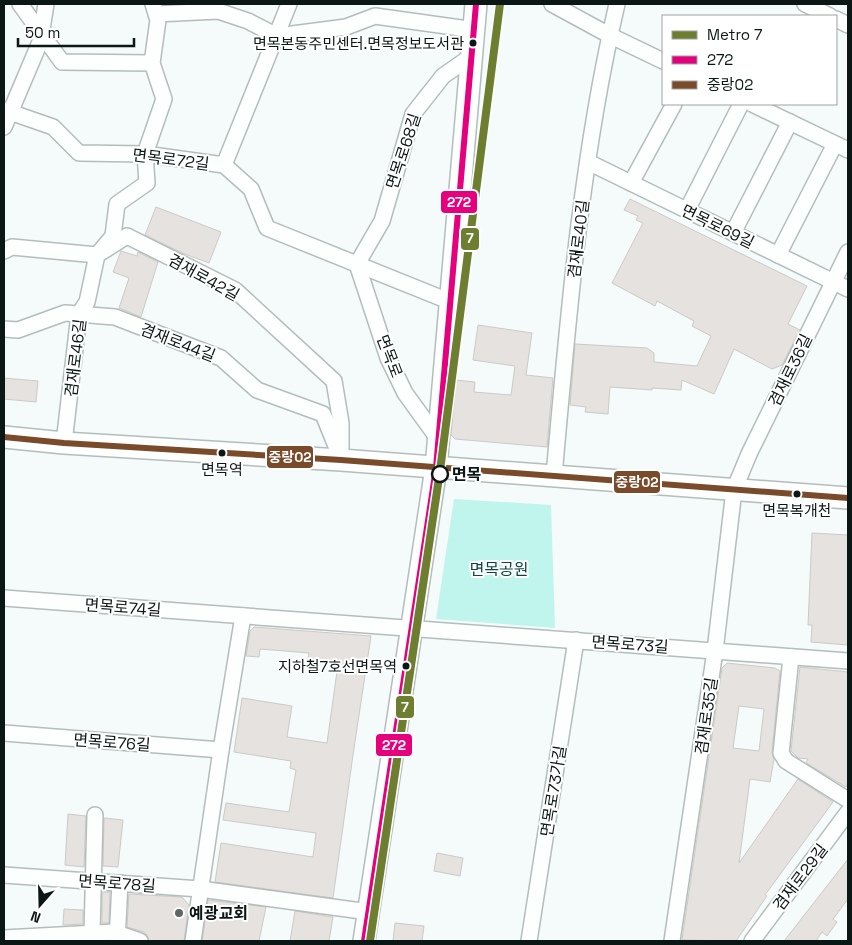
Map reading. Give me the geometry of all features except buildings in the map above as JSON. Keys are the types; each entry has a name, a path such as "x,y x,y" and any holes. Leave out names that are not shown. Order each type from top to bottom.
{"main road":[{"path":"364,941 436,468 473,55 474,5"},
{"path":"4,437 64,443 342,460 848,498"}],"street":[{"path":"20,4 62,62 152,63"},
{"path":"4,127 7,111 40,42 46,4"},
{"path":"224,165 289,4"},
{"path":"552,4 609,35 662,61"},
{"name":"겸재로40길","path":"554,476 574,270 588,162 609,35 617,4"},
{"path":"805,4 828,15"},
{"path":"154,9 218,11 248,21 277,36 346,27 375,16 475,30"},
{"name":"겸재로46길","path":"64,443 79,314 86,302 98,254 113,236 117,204 147,183 145,154 164,98 152,63 158,20 154,9"},
{"name":"면목로68길","path":"357,264 382,221 412,114 443,76 473,55"},
{"path":"631,183 673,105"},
{"path":"686,210 740,105"},
{"path":"754,105 842,147 778,255"},
{"name":"면목로72길","path":"7,111 53,128 79,153 145,154 224,165 251,189 267,228 451,302"},
{"path":"733,233 790,122"},
{"name":"면목로69길","path":"588,162 848,289"},
{"name":"겸재로42길","path":"98,254 127,236 235,290 334,381 341,422 342,460"},
{"path":"4,250 12,247 98,254"},
{"name":"겸재로36길","path":"734,490 749,454 848,252"},
{"name":"면목로","path":"357,264 388,358 405,393 438,440"},
{"name":"겸재로44길","path":"4,329 18,330 65,313 115,317 221,358 257,390 323,414 342,460"},
{"name":"겸재로35길","path":"672,941 715,651 734,490"},
{"name":"면목로74길","path":"4,598 411,628"},
{"path":"193,941 243,616"},
{"name":"면목로73길","path":"411,628 848,661"},
{"name":"면목로73가길","path":"529,941 576,640"},
{"path":"791,658 781,753 786,761 848,800"},
{"name":"면목로76길","path":"4,733 221,750"},
{"name":"겸재로29길","path":"752,941 848,812"},
{"path":"92,934 96,815"},
{"name":"면목로78길","path":"4,875 200,889 369,912"},
{"path":"117,937 120,883"},
{"path":"4,938 76,938 92,934 140,941"}],"green space":[{"name":"면목공원","path":"454,499 551,505 555,628 436,619"}],"metro line":[{"name":"7","path":"370,941 440,471 500,4"}],"transit line":[{"name":"272","path":"364,941 436,468 476,4"},
{"name":"중랑02","path":"4,437 64,443 341,460 848,498"}],"place":[{"name":"면목본동주민센터.면목정보도서관","path":"473,43"},
{"name":"면목역","path":"222,453"},
{"name":"면목","path":"440,474"},
{"name":"면목복개천","path":"797,494"},
{"name":"지하철7호선면목역","path":"406,666"},
{"name":"예광교회","path":"179,913"}]}
